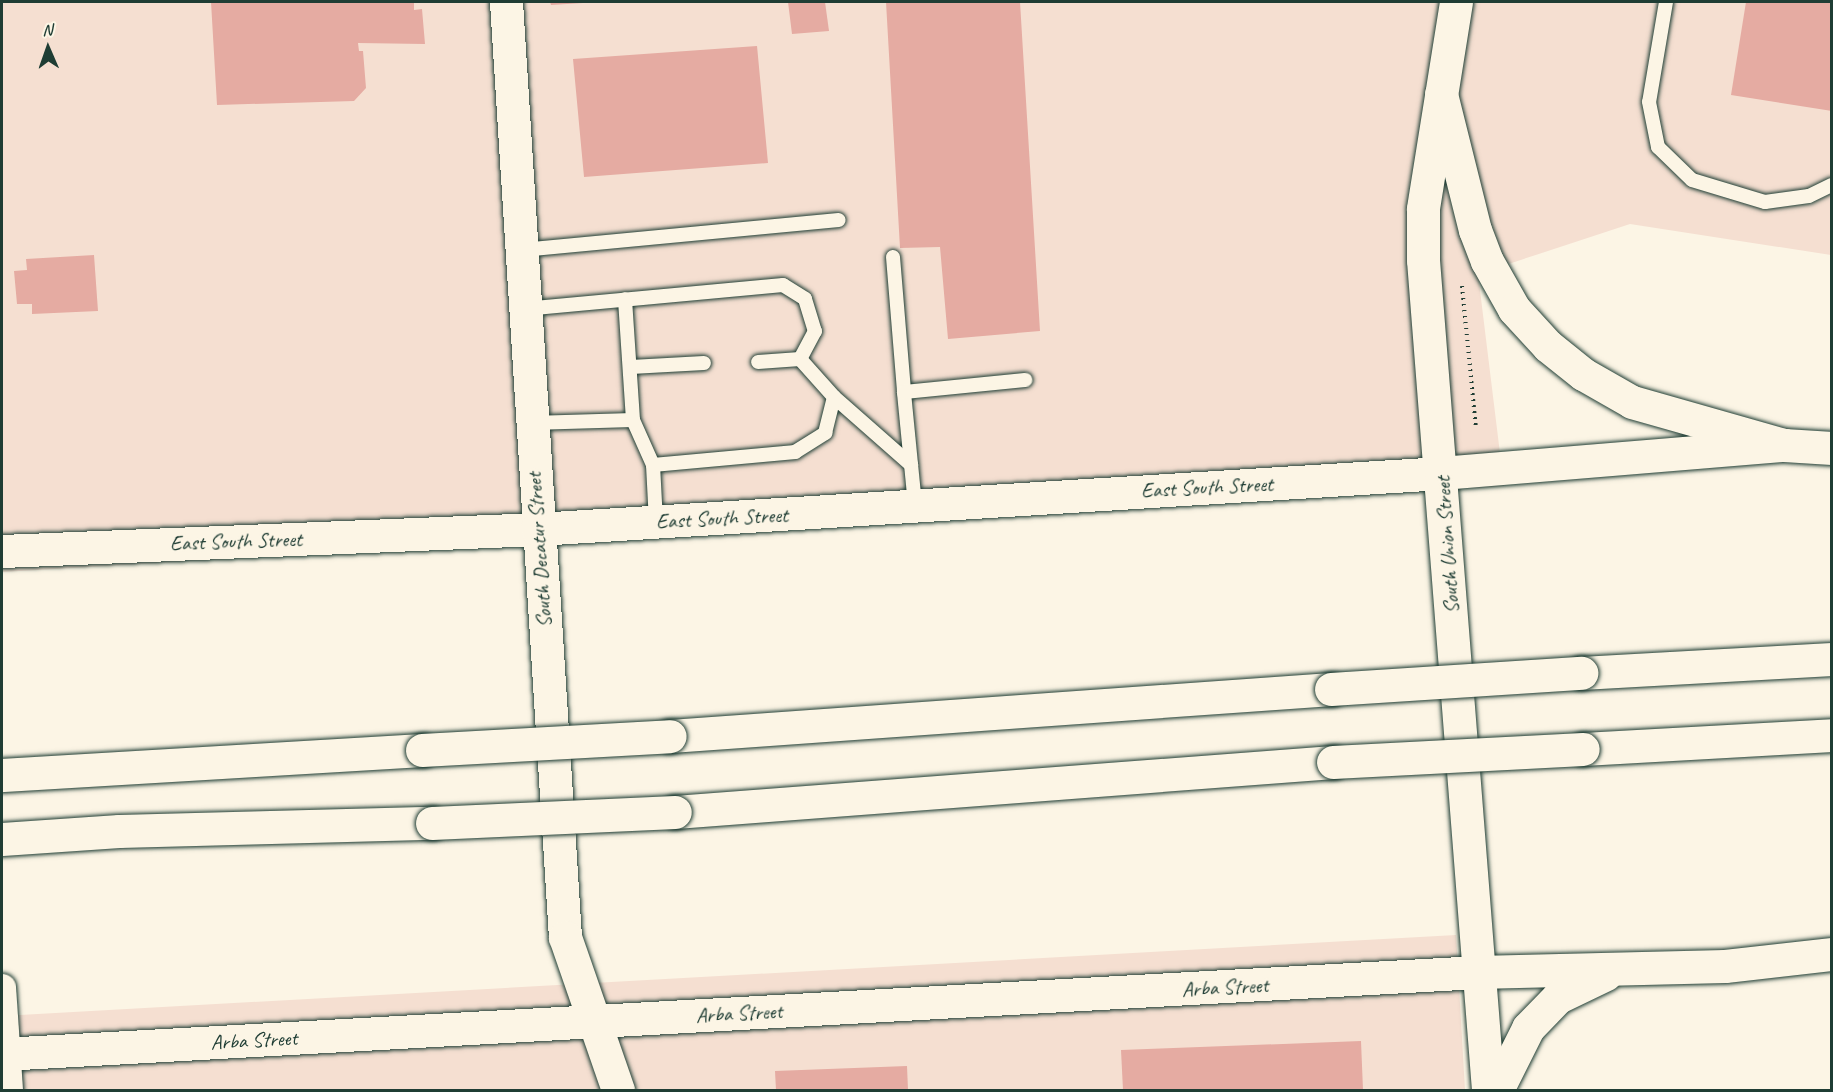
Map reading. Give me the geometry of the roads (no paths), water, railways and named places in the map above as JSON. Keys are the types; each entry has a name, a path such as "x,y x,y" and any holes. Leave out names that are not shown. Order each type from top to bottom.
{"main road":[{"name":"South Decatur Street","path":"506,2 537,529 565,937 592,1021 618,1090"},
{"name":"South Union Street","path":"1456,2 1423,209 1423,260 1488,1090"},
{"path":"1441,94 1475,230 1487,261 1514,309 1548,346 1583,374 1632,402 1784,444 1832,448"},
{"name":"East South Street","path":"2,551 537,529 916,509 1019,498 1441,473 1784,444"},
{"path":"2,774 670,736 1331,689 1832,659"},
{"path":"2,839 118,831 432,823 675,812 1333,762 1832,735"},
{"name":"Arba Street","path":"4,1054 1477,972 1725,966 1832,954"},
{"path":"1497,1090 1528,1028 1558,996 1619,968"}],"street":[{"path":"2,987 4,1054 9,1090"}],"lane":[{"path":"1666,2 1649,102 1658,147 1692,180 1765,202 1809,196 1832,185"},
{"path":"521,250 839,219"},
{"path":"892,257 916,509"},
{"path":"524,309 783,285 804,299 815,331 800,359"},
{"path":"625,299 633,420 653,465 656,522"},
{"path":"800,359 834,397 912,465"},
{"path":"758,362 800,359"},
{"path":"631,367 704,363"},
{"path":"904,392 1024,380"},
{"path":"653,465 795,452 825,433 834,397"},
{"path":"531,423 633,420"}]}
